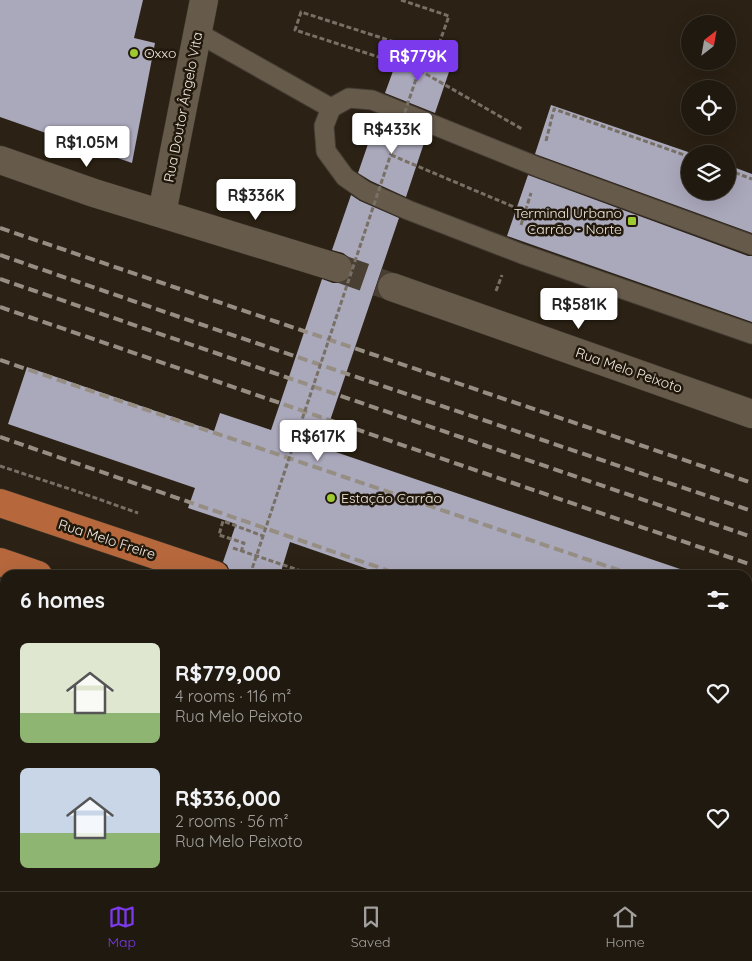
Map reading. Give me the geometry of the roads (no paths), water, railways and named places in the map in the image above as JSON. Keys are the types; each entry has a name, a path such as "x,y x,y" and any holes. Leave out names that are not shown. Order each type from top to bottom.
{"highway":[{"name":"Rua Melo Freire","path":"0,504 200,570"},
{"path":"0,562 23,570"}],"main road":[{"name":"Rua Doutor Ângelo Vita","path":"162,213 204,0"},
{"path":"0,160 94,192 338,268"},
{"name":"Rua Melo Peixoto","path":"392,287 752,414"}],"lane":[{"path":"198,33 330,108"},
{"path":"752,245 538,167 372,100 349,98 330,108 324,126 326,151 344,177 365,191 408,210 522,254 752,334"}],"tunnel":[{"path":"338,268 392,287"}],"railway":[{"path":"0,228 752,483"},
{"path":"0,255 752,511"},
{"path":"0,279 752,537"},
{"path":"0,307 752,565"},
{"path":"0,360 618,570"},
{"path":"0,437 386,570"}],"place":[{"name":"Oxxo","path":"134,53"},
{"name":"Terminal Urbano Carrão - Norte","path":"632,221"},
{"name":"Estação Carrão","path":"331,498"}]}
